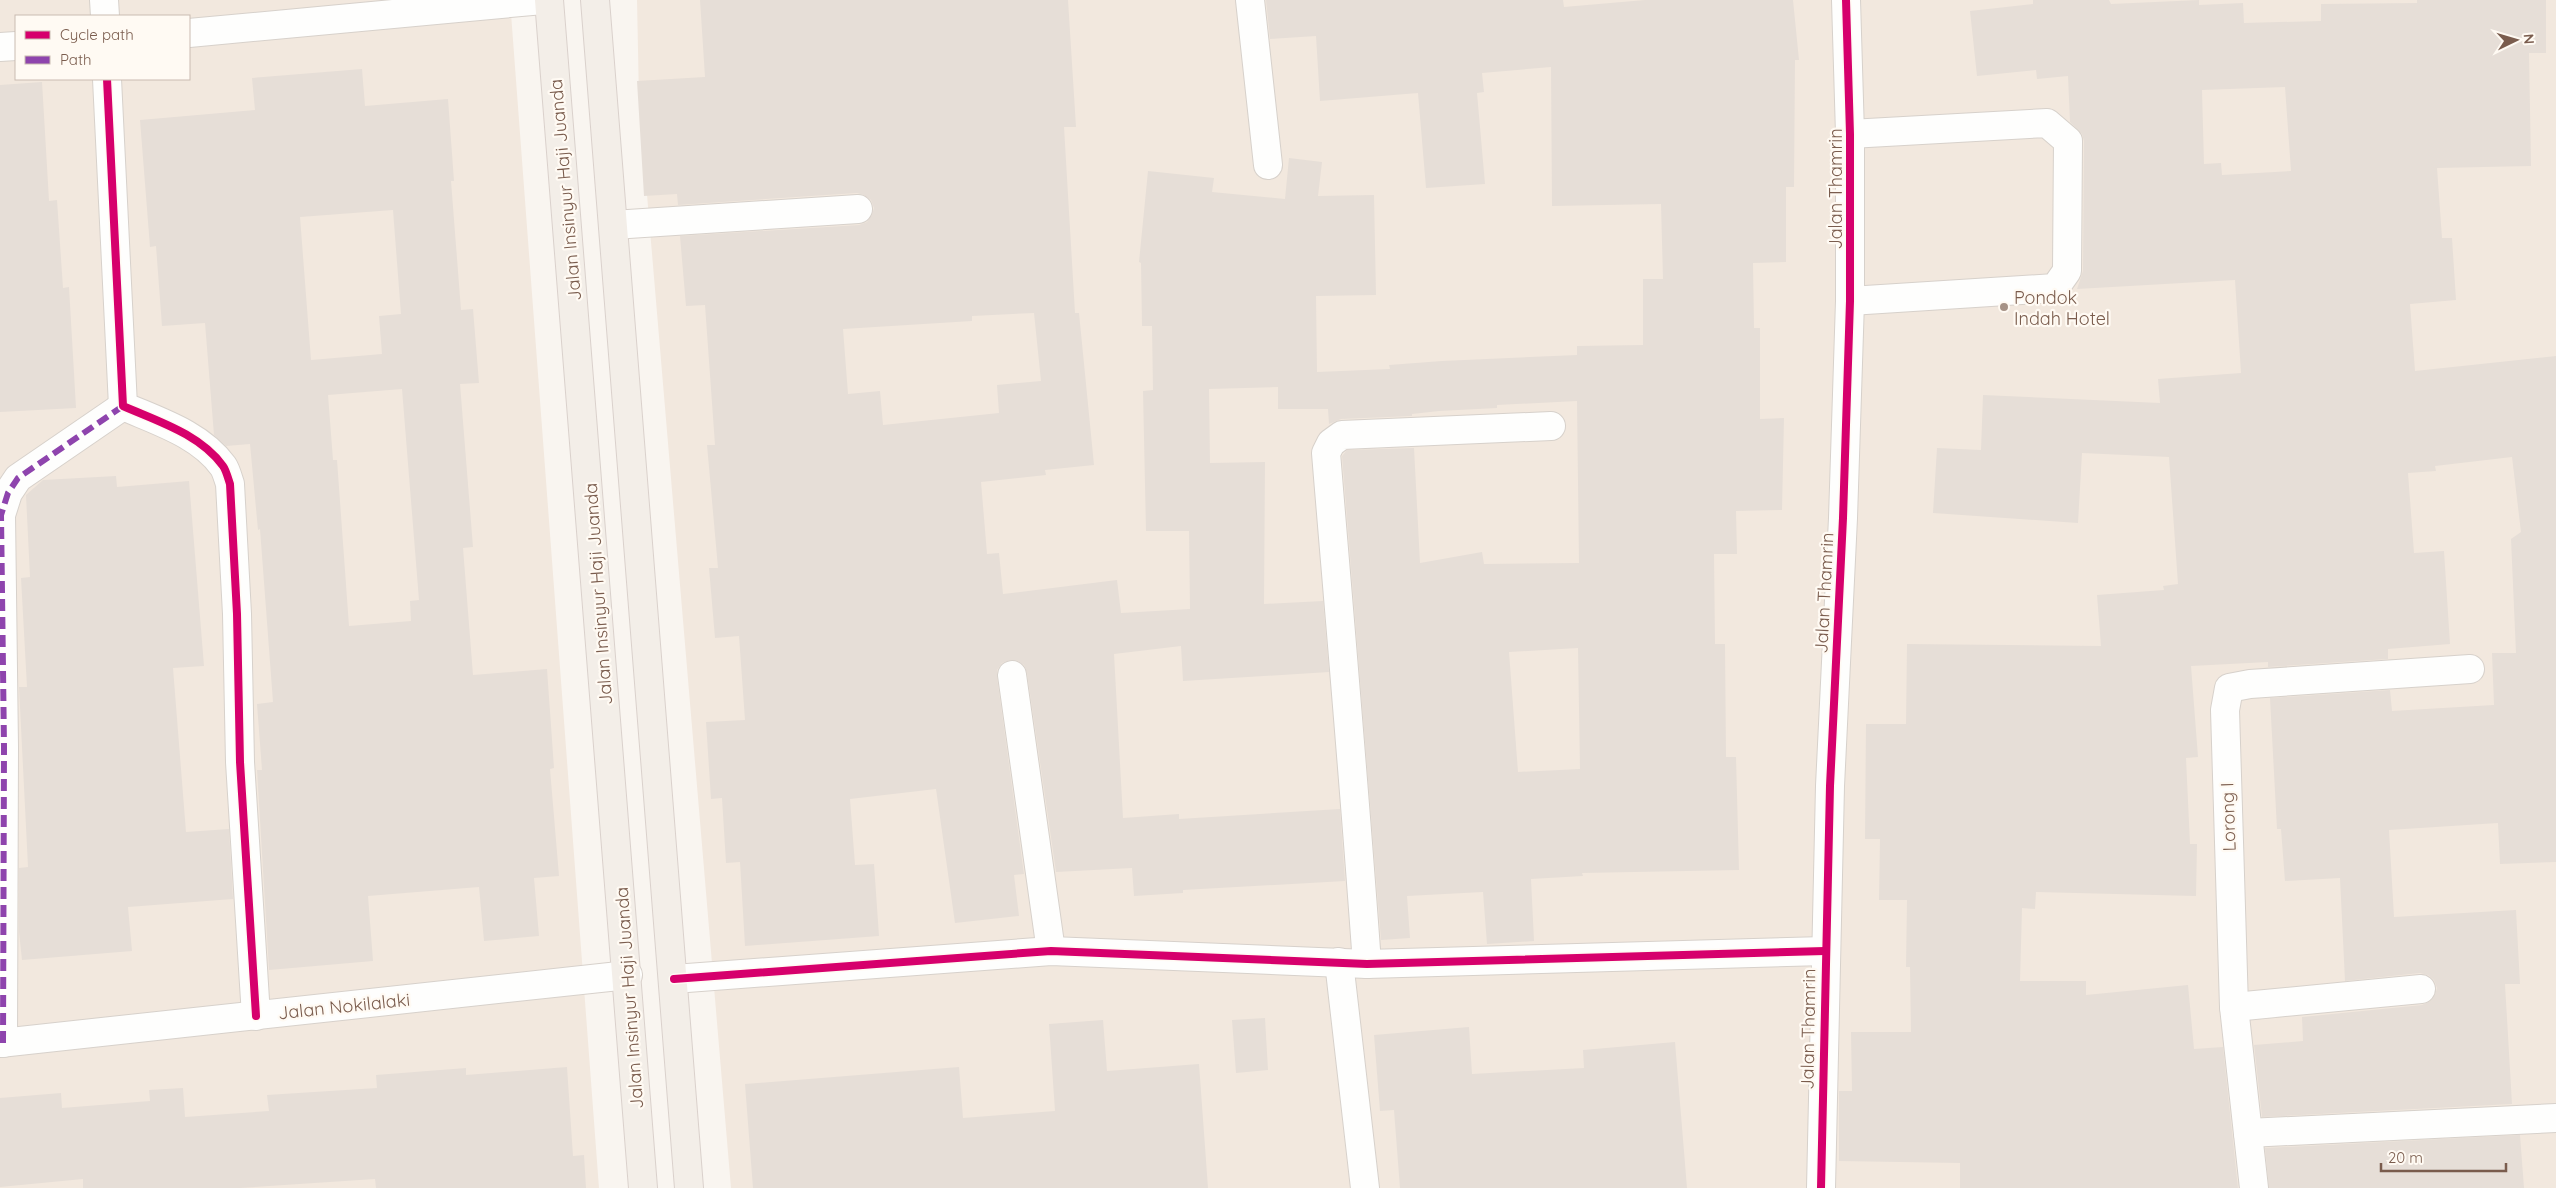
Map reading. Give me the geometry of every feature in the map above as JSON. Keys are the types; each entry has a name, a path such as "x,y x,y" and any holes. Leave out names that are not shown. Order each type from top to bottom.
{"main road":[{"name":"Jalan Insinyur Haji Juanda","path":"549,0 628,975 643,1188"},
{"path":"595,0 689,1188"}],"street":[{"path":"104,0 104,15"},
{"path":"190,33 543,0"},
{"path":"1250,0 1268,165"},
{"name":"Jalan Thamrin","path":"1821,1188 1825,952 1850,301 1850,134 1846,0"},
{"path":"0,48 15,46"},
{"path":"107,80 123,406"},
{"path":"1850,134 2047,123 2068,140 2067,271 2055,288 1850,301"},
{"path":"613,225 858,209"},
{"path":"123,406 194,439 224,466 230,484 237,614 240,762 256,1016"},
{"path":"2,1043 4,747 1,515 8,493 18,478 123,406"},
{"path":"1367,964 1350,719 1341,641 1326,453 1331,443 1342,435 1551,426"},
{"name":"Lorong I","path":"2254,1188 2234,1006 2225,710 2229,688 2250,684 2470,669"},
{"path":"1012,675 1051,951"},
{"path":"674,980 1051,951 1367,964 1825,952"},
{"path":"1339,962 1365,1188"},
{"name":"Jalan Nokilalaki","path":"2,1043 628,975"},
{"path":"2234,1006 2422,989"},
{"path":"2248,1133 2556,1118"}],"shaded area":[{"path":"0,0 510,0 599,1188 0,1188"},
{"path":"637,0 2556,0 2556,1188 731,1188 639,100"}],"building":[{"path":"700,0 1068,0 1076,127 1064,127 1075,313 1079,313 1094,465 1045,470 1046,475 981,482 987,554 999,553 1003,594 1117,580 1121,613 1190,609 1189,531 1146,531 1143,391 1153,390 1152,326 1142,326 1141,263 1139,262 1148,171 1214,178 1212,192 1285,199 1289,158 1322,162 1318,196 1374,195 1376,295 1316,296 1317,372 1390,369 1389,365 1442,361 1577,355 1577,346 1643,345 1643,279 1663,279 1661,204 1552,206 1551,67 1482,73 1484,92 1477,93 1485,184 1426,188 1418,93 1320,101 1316,36 1270,39 1266,0 1563,0 1564,7 1645,0 1793,0 1799,60 1795,60 1794,187 1786,187 1786,262 1753,263 1754,328 1760,328 1760,419 1784,418 1782,510 1736,511 1737,554 1714,554 1715,644 1725,644 1726,757 1736,757 1739,870 1582,873 1583,876 1531,879 1534,941 1487,944 1483,892 1407,896 1410,938 1381,940 1342,456 1347,450 1414,448 1420,563 1482,552 1484,564 1579,563 1577,401 1497,405 1497,408 1439,411 1412,414 1412,416 1341,419 1329,424 1328,409 1278,409 1278,387 1209,389 1210,463 1265,462 1264,604 1323,601 1329,672 1183,681 1181,646 1114,654 1123,818 1179,814 1179,819 1340,809 1345,881 1183,890 1183,893 1134,896 1132,868 1056,872 1027,673 1024,665 1018,661 1010,660 1002,663 997,670 997,677 1024,874 1014,875 1019,916 955,923 936,789 850,799 855,865 874,864 879,936 745,946 740,862 726,863 722,798 711,799 706,722 745,720 739,636 715,638 709,568 718,568 707,445 715,445 705,305 686,306 680,236 859,225 867,222 874,208 871,200 857,193 678,205 677,194 644,196 637,81 705,77","holes":["1034,313 1041,381 997,385 999,413 883,425 880,391 848,394 843,329 972,321 972,316","1578,648 1580,769 1518,772 1509,652"]},
{"path":"2033,0 2109,0 2111,4 2199,0 2199,5 2243,3 2244,23 2321,21 2321,4 2417,3 2417,0 2546,0 2546,53 2529,53 2531,166 2437,168 2442,238 2452,238 2456,300 2410,304 2415,371 2556,356 2556,862 2500,864 2498,823 2389,830 2394,917 2516,910 2520,984 2505,984 2512,1104 2262,1117 2254,1045 2303,1041 2302,1017 2422,1005 2430,1001 2435,995 2437,988 2434,980 2428,975 2420,973 2345,981 2340,878 2285,881 2281,829 2277,829 2270,698 2390,690 2392,711 2494,705 2492,653 2516,653 2511,539 2521,532 2512,457 2435,466 2436,471 2408,473 2414,553 2444,551 2450,644 2388,649 2388,659 2268,667 2268,662 2191,666 2198,757 2186,758 2190,844 2197,844 2196,896 2036,892 2035,909 2022,908 2020,981 2086,981 2086,995 2188,985 2194,1049 2223,1047 2238,1188 1960,1188 1960,1163 1839,1161 1839,1091 1852,1091 1851,1032 1911,1032 1910,967 1906,967 1907,900 1879,900 1880,839 1865,839 1866,724 1906,724 1907,644 2101,646 2097,595 2164,590 2163,586 2178,584 2169,457 2082,453 2078,523 1933,513 1937,448 1981,450 1983,395 2160,403 2158,379 2241,373 2235,280 2077,289 2083,271 2084,141 2082,134 2070,122 2068,76 2037,79 2036,70 1977,76 1970,11 2033,4","holes":["2285,87 2291,171 2222,175 2221,163 2204,164 2202,90"]},
{"path":"362,69 365,106 448,99 454,181 451,181 461,310 473,309 479,383 460,384 473,547 463,548 473,675 547,669 554,768 550,769 559,876 534,878 539,936 484,941 479,887 368,896 373,961 269,970 257,770 262,770 257,704 273,702 260,529 258,530 250,444 226,446 214,435 205,323 162,326 156,246 150,247 140,120 255,110 252,78","holes":["393,210 401,314 379,316 382,354 311,360 300,217","402,389 419,600 410,601 411,621 349,626 337,460 333,460 328,395"]},
{"path":"42,82 49,201 57,200 63,288 69,287 76,408 0,412 0,85"},
{"path":"116,476 117,487 189,481 204,666 173,668 186,832 229,829 233,899 128,907 132,951 22,960 19,932 19,868 28,867 19,687 27,687 21,578 30,577 26,495 43,480"},
{"path":"1265,1018 1268,1070 1236,1073 1232,1020"},
{"path":"1103,1020 1107,1071 1199,1064 1208,1188 753,1188 745,1084 959,1067 963,1118 1055,1111 1049,1024"},
{"path":"1469,1027 1472,1074 1584,1068 1583,1050 1675,1042 1687,1188 1400,1188 1394,1110 1380,1111 1374,1035"},
{"path":"567,1067 573,1156 584,1155 586,1188 376,1188 375,1179 239,1188 83,1188 83,1179 0,1187 0,1098 61,1093 62,1108 150,1101 149,1090 183,1088 185,1117 269,1111 267,1095 377,1088 376,1075 466,1068 466,1075"},
{"path":"2520,1135 2524,1188 2269,1188 2265,1148"}],"marked path":[{"path":"3,1043 4,747 1,515 8,493 18,478 123,406"}],"cycle path":[{"path":"1821,1188 1830,786 1843,518 1850,301 1850,134 1846,0"},
{"path":"107,80 123,406 164,423 202,445 223,466 230,484 237,614 240,762 256,1016"},
{"path":"674,979 1051,951 1367,964 1825,951"}],"place":[{"name":"Pondok Indah Hotel","path":"2004,307"}]}
